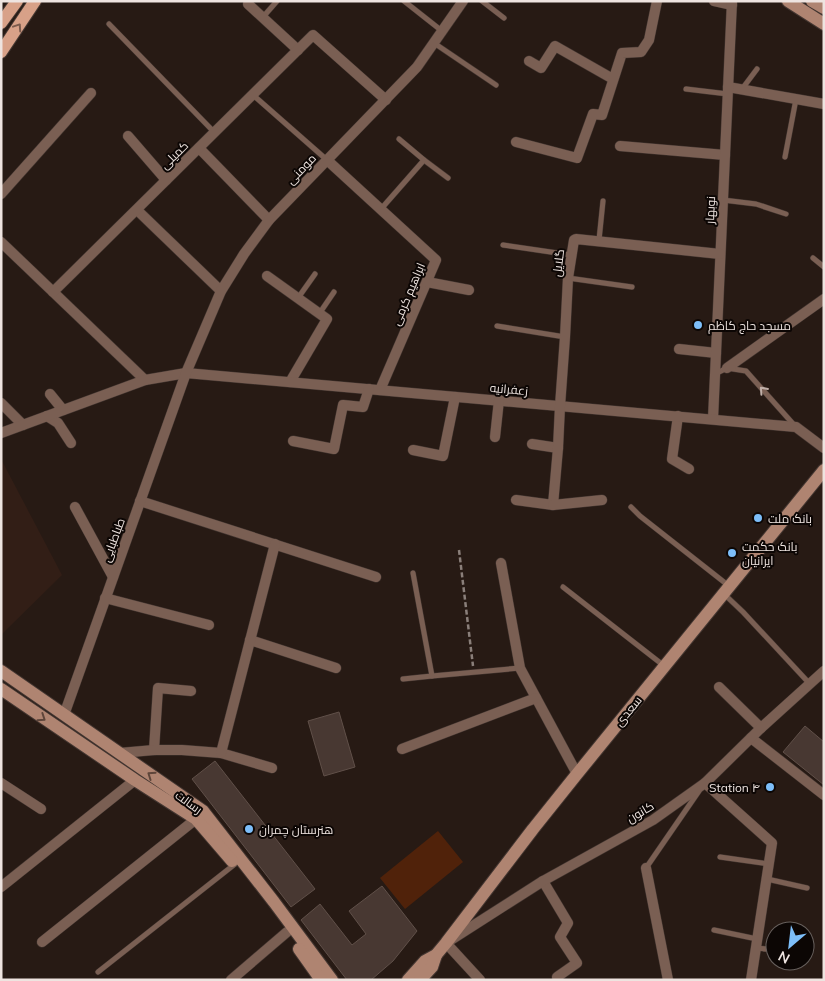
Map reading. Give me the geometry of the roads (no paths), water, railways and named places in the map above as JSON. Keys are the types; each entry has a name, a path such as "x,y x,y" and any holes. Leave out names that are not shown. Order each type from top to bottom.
{"main road":[{"path":"1,23 17,1"},
{"path":"1,52 35,1"}],"street":[{"name":"مومنی","path":"186,373 221,291 244,254 269,220 417,67 463,1"},
{"path":"516,142 577,158 593,114 602,115 622,53 641,52 649,40 657,1"},
{"path":"714,1 732,3"},
{"path":"788,1 824,24"},
{"path":"812,1 824,8"},
{"name":"نوبهار","path":"713,419 732,3"},
{"path":"248,4 298,50"},
{"name":"کمیلی","path":"53,292 313,35 386,100"},
{"path":"529,61 541,68 555,46 613,79"},
{"path":"728,91 742,89 823,102"},
{"path":"1,194 91,93"},
{"path":"128,136 166,180"},
{"path":"620,146 725,155"},
{"path":"199,148 269,220"},
{"name":"ابراهیم کرمی","path":"293,441 334,449 343,405 363,407 374,390 436,260 327,160"},
{"path":"137,210 221,291"},
{"name":"گلایل","path":"553,505 568,278 574,240 599,240 720,254"},
{"path":"1,242 145,380"},
{"path":"267,276 327,320 290,382"},
{"path":"426,282 468,290"},
{"path":"727,368 824,299"},
{"path":"679,349 716,353"},
{"name":"زعفرانیه","path":"1,433 145,380 186,373 796,427"},
{"name":"طباطبایی","path":"64,715 186,373"},
{"path":"50,394 63,410"},
{"path":"412,450 443,456 455,397"},
{"path":"495,437 499,400"},
{"path":"1,403 23,425"},
{"path":"46,416 58,423 71,443"},
{"path":"678,416 672,459 689,469"},
{"path":"796,427 824,448"},
{"path":"532,444 558,448"},
{"name":"سعدی","path":"420,980 432,967 436,955 527,837 824,470"},
{"path":"516,500 553,505 602,500"},
{"path":"140,501 376,577"},
{"path":"75,507 113,578"},
{"path":"221,753 275,544"},
{"path":"500,563 520,668 577,774"},
{"path":"106,598 209,626"},
{"path":"250,640 336,668"},
{"name":"کانون","path":"446,943 543,881 653,820 705,783 761,728 824,671"},
{"path":"2,690 6,674"},
{"name":"رسالت","path":"6,674 204,811 332,980"},
{"path":"719,686 761,728"},
{"path":"154,750 158,688 191,691"},
{"name":"رسالت","path":"2,690 196,819 234,864 321,980"},
{"path":"402,749 536,698"},
{"path":"751,738 824,795"},
{"path":"120,753 182,750 221,753 272,768"},
{"path":"1,887 135,780"},
{"path":"705,783 772,843 751,980"},
{"path":"1,784 41,809"},
{"path":"42,942 196,819"},
{"path":"646,868 668,980"},
{"path":"543,881 568,923 560,937 577,963 557,977"},
{"path":"230,980 286,932"},
{"path":"446,943 480,980"},
{"name":"سعدی","path":"408,980 425,961 436,955"}],"lane":[{"path":"262,17 277,1"},
{"path":"404,1 442,31"},
{"path":"482,1 504,18"},
{"path":"109,24 215,132"},
{"path":"434,43 496,85"},
{"path":"742,89 757,69"},
{"path":"686,89 728,91"},
{"path":"252,95 327,160"},
{"path":"785,157 796,99"},
{"path":"400,140 448,178"},
{"path":"381,209 424,160"},
{"path":"723,200 756,204 786,214"},
{"path":"599,240 603,201"},
{"path":"503,245 571,255"},
{"path":"813,258 824,267"},
{"path":"298,299 315,274"},
{"path":"568,278 632,287"},
{"path":"319,314 334,292"},
{"path":"497,326 565,338"},
{"path":"715,374 727,368 746,371 796,427"},
{"path":"631,506 640,516 727,590 744,612 810,683"},
{"path":"413,573 432,676"},
{"path":"563,587 664,666"},
{"path":"403,679 520,668"},
{"path":"646,868 705,783"},
{"path":"720,857 768,864"},
{"path":"98,972 234,864"},
{"path":"766,879 807,888"},
{"path":"714,930 765,946"}],"place":[{"name":"مسجد حاج کاظم","path":"698,325"},
{"name":"بانک ملت","path":"758,518"},
{"name":"بانک حکمت ایرانیان","path":"732,553"},
{"name":"Station ۴","path":"770,787"},
{"name":"هنرستان چمران","path":"249,829"}]}
